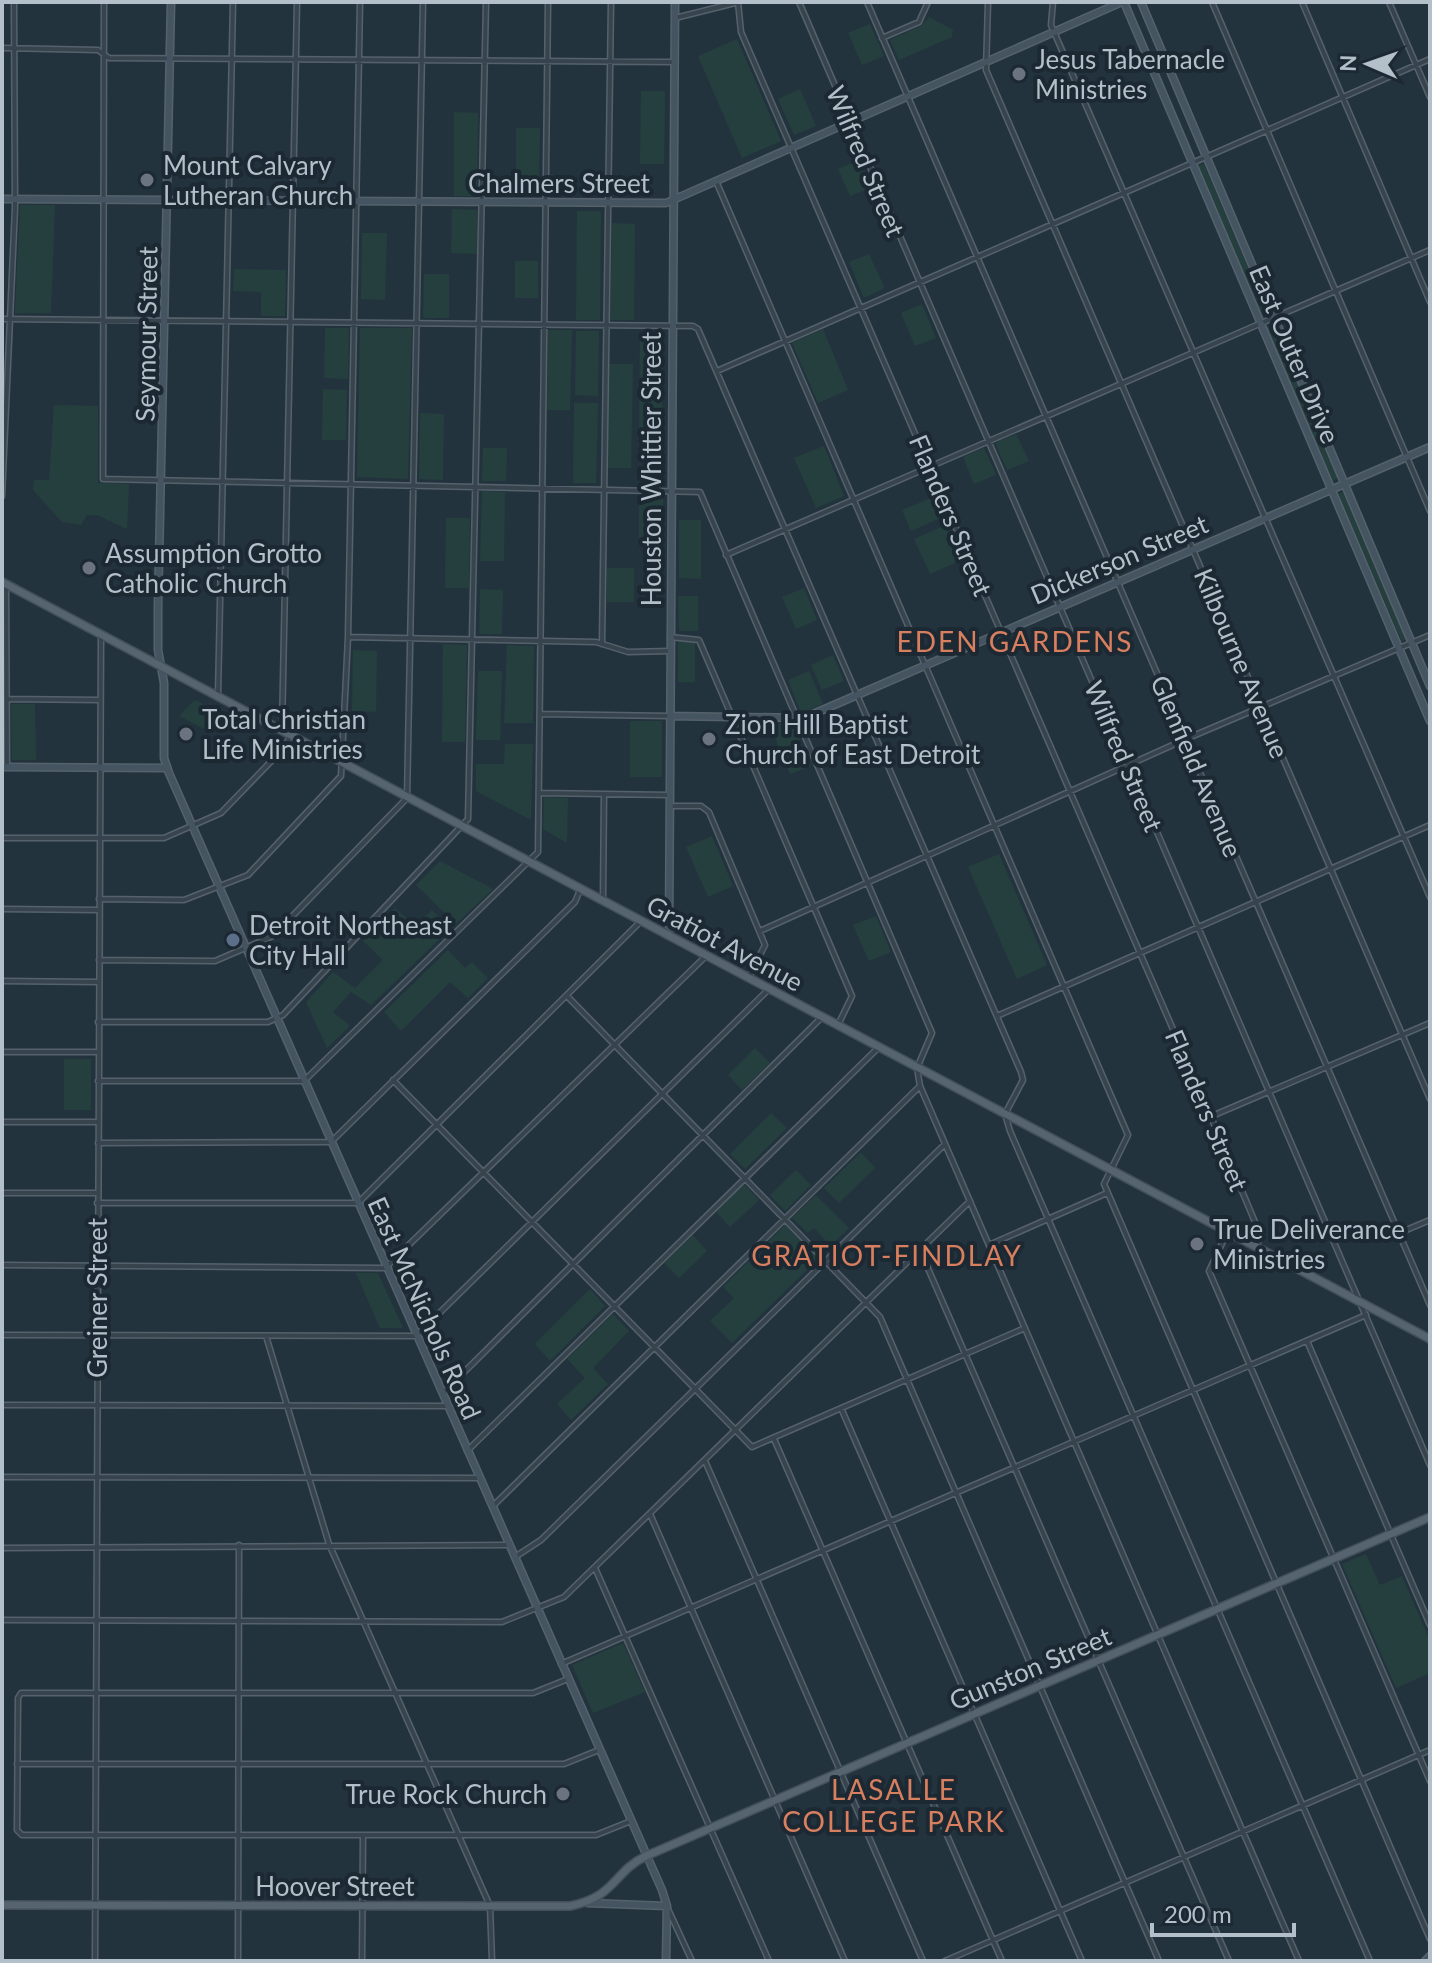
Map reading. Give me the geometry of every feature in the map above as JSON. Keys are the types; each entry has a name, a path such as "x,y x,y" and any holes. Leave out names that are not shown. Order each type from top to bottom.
{"main road":[{"name":"Gratiot Avenue","path":"4,583 1430,1339"},
{"name":"Gunston Street","path":"587,1903 608,1891 633,1863 646,1856 1430,1517"},
{"name":"Hoover Street","path":"2,1905 570,1906 587,1903"}],"street":[{"path":"2,496 15,199 14,2"},
{"path":"104,2 103,479 700,492 932,1033 917,1068 920,1086 1299,1961"},
{"name":"Seymour Street","path":"161,667 158,607 171,2"},
{"path":"218,697 233,2"},
{"path":"282,731 297,2"},
{"path":"99,899 184,900 248,875 341,776 352,484 360,2"},
{"path":"99,960 215,961 277,933 407,798 423,2"},
{"path":"98,1022 268,1022 276,1018 301,997 463,828 469,815 486,2"},
{"path":"98,1081 304,1081 538,852 548,2"},
{"path":"602,644 611,2"},
{"name":"Houston Whittier Street","path":"669,936 671,200 675,2"},
{"path":"675,18 738,2"},
{"name":"Flanders Street","path":"738,2 741,32 1211,1117 1260,1234 1257,1247"},
{"name":"Wilfred Street","path":"799,2 1430,1465"},
{"name":"Glenfield Avenue","path":"867,2 1430,1305"},
{"path":"882,38 919,22 928,2"},
{"name":"Kilbourne Avenue","path":"988,2 983,62 1430,1099"},
{"path":"1053,2 1051,25 1430,897"},
{"name":"Chalmers Street","path":"2,199 545,204 671,200 1123,2"},
{"name":"East Outer Drive","path":"1123,2 1430,721"},
{"name":"East Outer Drive","path":"1141,2 1430,686"},
{"path":"1212,2 1430,511"},
{"path":"1302,2 1430,302"},
{"path":"1389,2 1430,97"},
{"path":"1130,18 1145,13"},
{"path":"2,48 98,50 109,58 674,62"},
{"path":"717,371 1430,59"},
{"path":"1152,71 1167,65"},
{"path":"715,180 1128,1135 1103,1181 1107,1193 1430,1939"},
{"path":"726,555 1430,250"},
{"path":"2,319 696,327 1023,1078 1005,1114 1370,1961"},
{"name":"Dickerson Street","path":"539,714 797,719 857,696 1430,447"},
{"path":"4,583 7,699 4,767 167,768"},
{"name":"Greiner Street","path":"95,1961 101,634"},
{"path":"760,931 1186,739 1430,635"},
{"path":"348,637 540,641 602,644 628,652 670,651"},
{"path":"670,637 699,640 815,907 852,996 838,1026"},
{"name":"East McNichols Road","path":"161,667 167,768 667,1906 666,1961"},
{"path":"7,699 100,700"},
{"path":"2,838 159,839 221,813 285,747 290,736"},
{"path":"539,793 670,795"},
{"path":"603,902 604,794"},
{"path":"670,806 701,806 709,812 765,945 748,978"},
{"path":"996,1017 1430,825"},
{"path":"98,1143 331,1142 575,902 580,890"},
{"path":"2,909 99,910"},
{"path":"97,1203 358,1203 641,921"},
{"path":"2,1265 385,1268 706,956"},
{"path":"2,981 99,982"},
{"path":"2,1335 416,1336 770,988"},
{"path":"568,997 880,1317 1159,1961"},
{"path":"442,1394 822,1017"},
{"path":"1211,1117 1430,1023"},
{"path":"467,1451 879,1047"},
{"path":"2,1052 98,1052"},
{"path":"393,1080 752,1447 1025,1328"},
{"path":"492,1507 920,1086"},
{"path":"2,1122 98,1122"},
{"path":"514,1558 541,1540 945,1144"},
{"path":"2,1193 97,1193"},
{"path":"989,1245 1107,1193"},
{"path":"2,1620 502,1622 564,1597 970,1201"},
{"path":"1399,1233 1430,1220"},
{"path":"1228,1232 1209,1271 1430,1781"},
{"path":"920,1250 1229,1961"},
{"path":"561,1664 1366,1315"},
{"path":"266,1336 329,1544 490,1906 492,1961"},
{"path":"1307,1341 1430,1625"},
{"path":"2,1405 447,1406"},
{"path":"841,1408 1082,1961"},
{"path":"774,1439 1002,1961"},
{"path":"704,1460 923,1961"},
{"path":"2,1477 479,1478"},
{"path":"650,1514 845,1961"},
{"path":"238,1961 239,1545"},
{"path":"2,1548 508,1545"},
{"path":"595,1568 769,1961"},
{"path":"568,1679 533,1693 239,1691 20,1694 18,1832 95,1835 596,1835 631,1821"},
{"path":"17,1764 564,1764 599,1750"},
{"path":"945,1961 1430,1750"},
{"path":"362,1961 363,1835"},
{"name":"Hoover Street","path":"587,1903 667,1906"},
{"path":"667,1906 692,1961"},
{"path":"1425,1961 1430,1956"}],"green space":[{"path":"929,17 953,30 952,37 899,60 890,40 922,25"},
{"path":"870,24 884,56 862,65 848,33"},
{"path":"737,39 781,141 742,158 698,56"},
{"path":"800,89 816,126 794,135 778,99"},
{"path":"641,91 665,91 664,164 640,164"},
{"path":"454,112 478,113 477,196 454,196"},
{"path":"516,128 540,128 539,180 516,180"},
{"path":"859,160 872,187 850,196 838,169"},
{"path":"1204,164 1266,310 1265,314 1259,314 1197,166"},
{"path":"20,205 55,205 51,313 15,313"},
{"path":"452,209 477,210 477,254 451,253"},
{"path":"577,211 601,211 600,320 576,320"},
{"path":"612,223 635,224 634,320 610,320"},
{"path":"362,233 387,233 385,300 361,299"},
{"path":"869,254 885,288 864,298 849,262"},
{"path":"515,261 538,261 538,298 515,298"},
{"path":"234,269 286,270 285,316 261,316 261,292 233,291"},
{"path":"424,274 449,274 449,318 423,318"},
{"path":"922,304 936,338 915,346 901,313"},
{"path":"1272,325 1337,475 1338,478 1332,481 1266,328"},
{"path":"325,328 349,328 348,379 324,378"},
{"path":"360,328 412,328 408,479 357,477"},
{"path":"823,329 848,390 818,403 792,343"},
{"path":"548,330 572,330 570,410 547,410"},
{"path":"576,331 599,331 598,396 575,395"},
{"path":"640,338 663,338 662,433 639,433"},
{"path":"609,364 633,364 631,468 608,468"},
{"path":"323,389 347,390 346,440 322,440"},
{"path":"574,403 598,403 596,483 573,483"},
{"path":"54,405 98,406 98,483 129,484 127,529 97,515 87,515 81,525 62,522 33,490 34,480 49,480"},
{"path":"420,413 444,414 443,480 419,479"},
{"path":"1016,434 1029,461 1007,470 995,443"},
{"path":"824,446 844,496 816,508 794,458"},
{"path":"483,448 507,448 506,481 482,481"},
{"path":"984,448 996,475 974,484 963,457"},
{"path":"482,491 505,492 504,561 480,561"},
{"path":"1345,492 1407,637 1402,642 1339,498 1338,493"},
{"path":"639,496 663,496 663,545 639,545"},
{"path":"936,496 945,516 911,531 902,510"},
{"path":"446,518 470,518 469,588 445,588"},
{"path":"679,520 701,520 701,579 679,578"},
{"path":"948,524 964,559 930,574 914,539"},
{"path":"607,568 634,568 634,602 607,602"},
{"path":"804,588 817,620 796,629 782,597"},
{"path":"480,589 503,590 502,634 479,634"},
{"path":"678,596 698,596 698,631 679,631"},
{"path":"678,642 695,642 695,682 678,682"},
{"path":"443,644 467,645 465,742 442,742"},
{"path":"507,645 534,646 533,723 504,723"},
{"path":"353,650 377,651 376,712 352,711"},
{"path":"833,655 844,681 822,690 811,665"},
{"path":"478,671 502,671 500,740 476,740"},
{"path":"809,671 823,704 801,713 788,680"},
{"path":"195,700 228,718 212,733 179,716"},
{"path":"11,704 35,704 36,760 12,760"},
{"path":"630,721 662,721 662,777 630,777"},
{"path":"769,723 793,724 811,766 790,774"},
{"path":"505,744 533,744 531,820 476,791 476,764 504,764"},
{"path":"544,797 568,798 567,843 543,829"},
{"path":"712,836 733,886 708,897 686,847"},
{"path":"999,854 1047,965 1017,979 968,867"},
{"path":"440,861 493,889 456,924 416,885"},
{"path":"395,908 415,926 432,910 450,929 371,1005 351,992 333,1012 350,1026 327,1048 306,1002 333,972 355,988 383,960 363,941"},
{"path":"876,916 891,952 869,961 853,925"},
{"path":"448,950 465,968 472,962 488,978 468,998 450,982 401,1031 384,1012"},
{"path":"755,1048 770,1063 742,1090 728,1075"},
{"path":"64,1059 91,1059 91,1110 64,1110"},
{"path":"771,1113 787,1128 745,1169 730,1154"},
{"path":"861,1152 875,1168 839,1203 824,1188"},
{"path":"796,1170 811,1185 785,1211 770,1195"},
{"path":"744,1184 759,1200 730,1227 716,1212"},
{"path":"816,1195 849,1228 831,1246 814,1228 808,1233 792,1218"},
{"path":"785,1225 818,1259 732,1343 710,1321 734,1298 723,1287"},
{"path":"693,1235 707,1251 679,1278 664,1263"},
{"path":"356,1273 378,1273 403,1328 380,1328"},
{"path":"590,1289 605,1306 550,1361 535,1344"},
{"path":"613,1314 629,1331 593,1368 608,1384 571,1420 557,1404 585,1378 567,1359"},
{"path":"1366,1554 1380,1585 1402,1576 1430,1641 1430,1673 1396,1688 1342,1564"},
{"path":"623,1643 645,1692 593,1713 572,1665"}],"place":[{"name":"Jesus Tabernacle Ministries","path":"1019,74"},
{"name":"Mount Calvary Lutheran Church","path":"147,180"},
{"name":"Assumption Grotto Catholic Church","path":"89,568"},
{"name":"Total Christian Life Ministries","path":"186,734"},
{"name":"Zion Hill Baptist Church of East Detroit","path":"709,739"},
{"name":"Detroit Northeast City Hall","path":"233,940"},
{"name":"True Deliverance Ministries","path":"1197,1244"},
{"name":"True Rock Church","path":"563,1794"}],"district":[{"name":"EDEN GARDENS","path":"1015,641"},
{"name":"GRATIOT-FINDLAY","path":"887,1255"},
{"name":"LASALLE COLLEGE PARK","path":"894,1805"}]}
